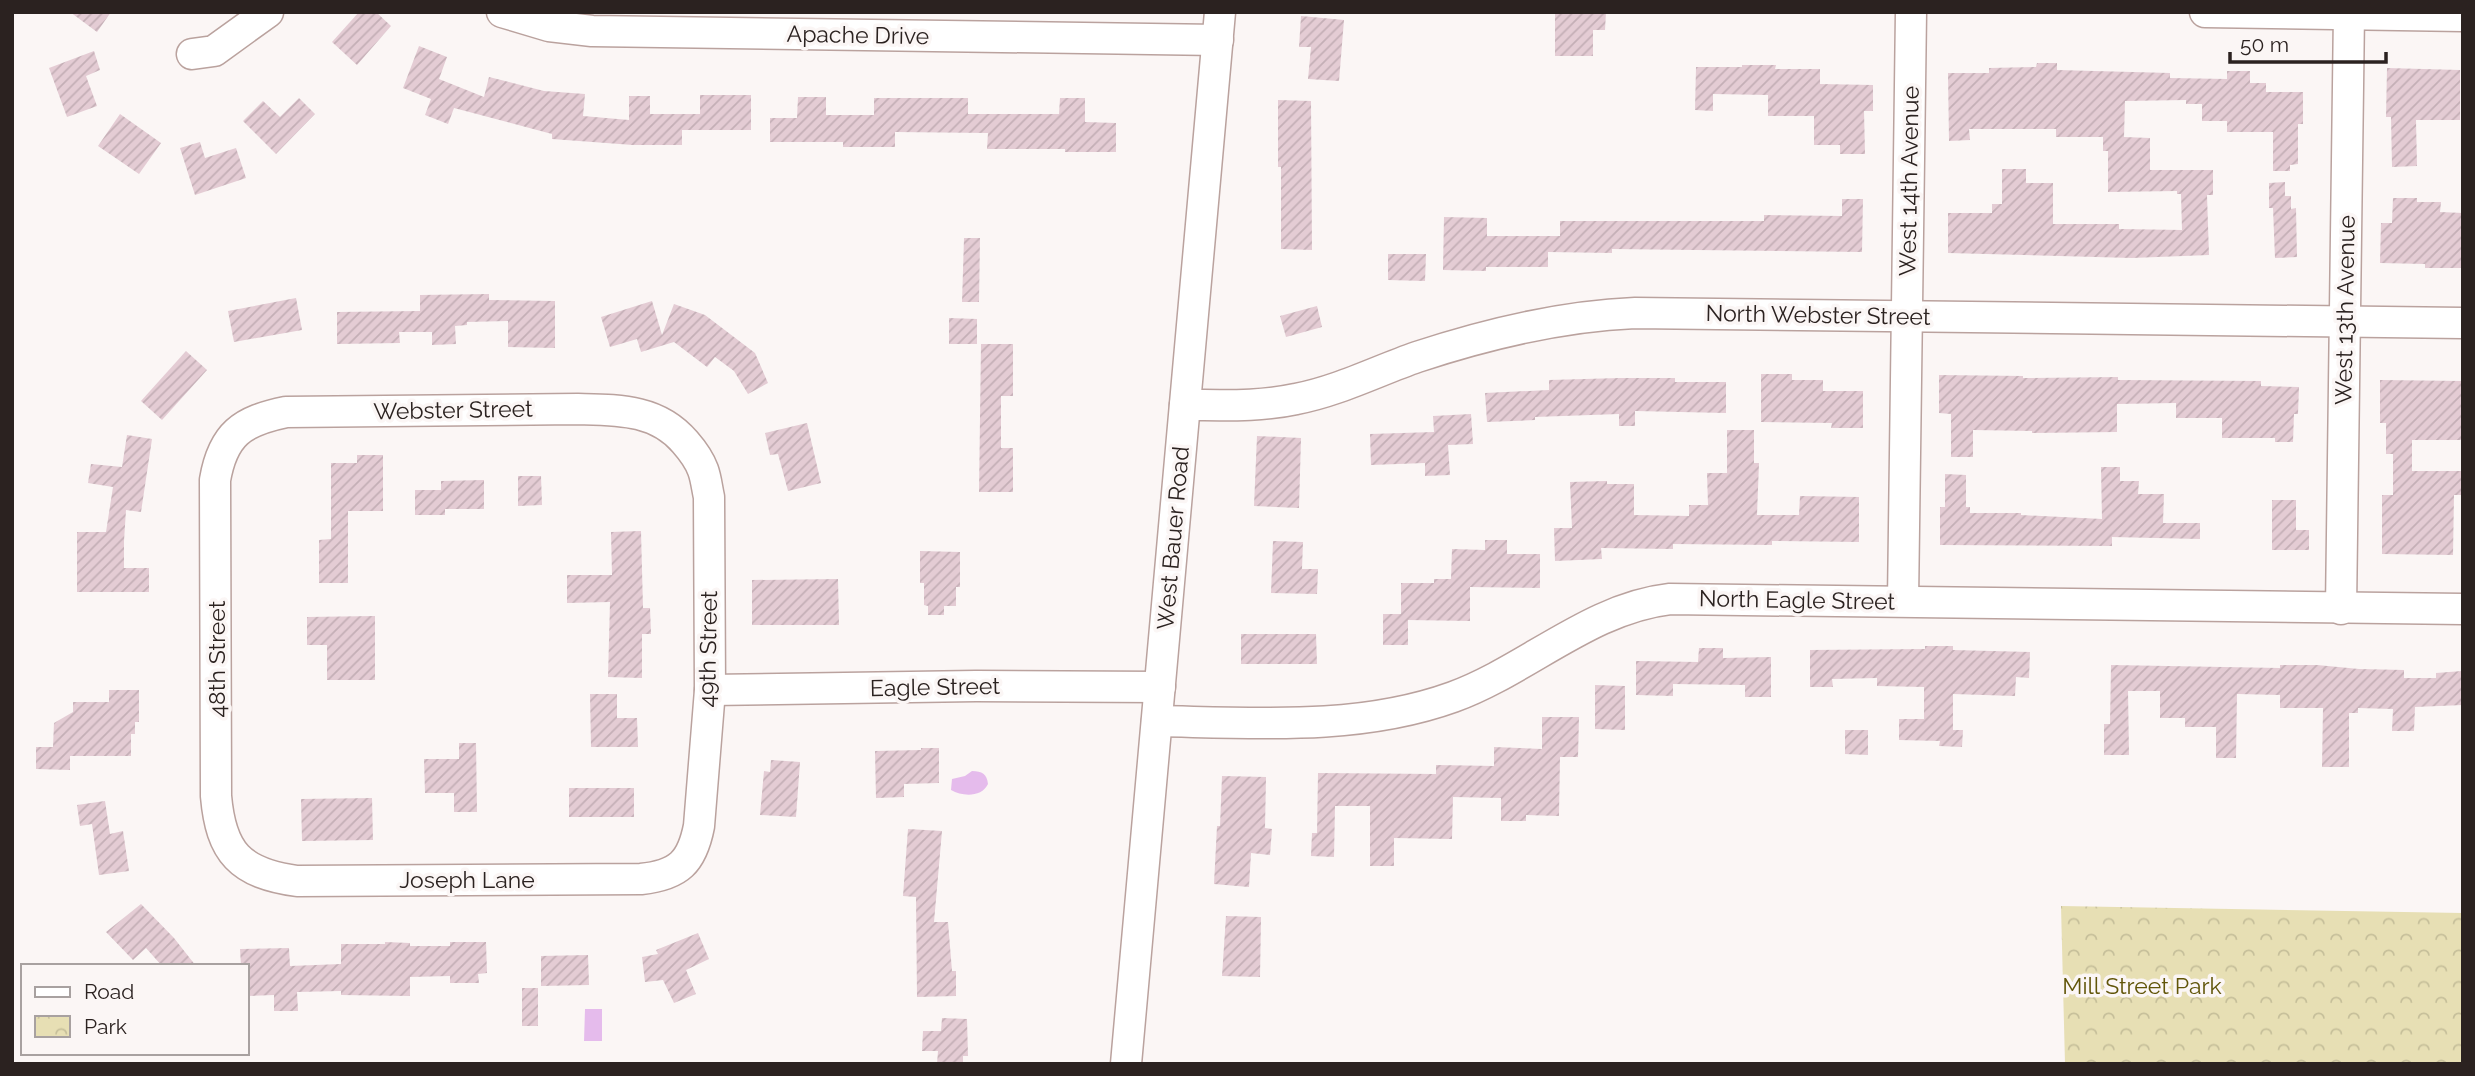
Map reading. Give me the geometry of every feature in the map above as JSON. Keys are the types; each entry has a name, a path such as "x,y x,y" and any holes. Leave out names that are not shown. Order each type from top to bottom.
{"street":[{"path":"192,54 214,51 268,12"},
{"name":"Apache Drive","path":"502,12 549,26 592,31 684,23 1219,26"},
{"name":"West 14th Avenue","path":"1903,601 1910,12"},
{"path":"2205,12 2463,16"},
{"name":"West 13th Avenue","path":"2341,608 2349,13"},
{"name":"West Bauer Road","path":"1126,1064 1219,26"},
{"name":"North Webster Street","path":"1185,405 1254,406 1298,399 1483,337 1601,314 2463,323"},
{"name":"Webster Street","path":"229,439 243,425 262,417 286,412 536,409 633,412 657,419 679,435"},
{"name":"49th Street","path":"679,435 694,452 703,470 709,497 710,690 699,825 689,858 681,866"},
{"name":"48th Street","path":"229,439 219,458 215,480 216,796 221,832 242,862 253,869"},
{"name":"North Eagle Street","path":"1157,721 1285,722 1362,718 1405,711 1454,696 1498,677 1565,638 1629,607 1670,599 2463,609"},
{"name":"Eagle Street","path":"710,690 976,686 1160,687"},
{"name":"Joseph Lane","path":"253,869 277,878 297,881 586,879 653,878 668,874 681,866"}],"green space":[{"name":"Mill Street Park","path":"2061,906 2463,913 2463,1064 2065,1064"}],"shaded area":[{"path":"972,771 985,775 988,784 985,788 972,794 951,790 952,779"},
{"path":"585,1009 602,1009 602,1041 584,1041"}],"building":[{"path":"70,12 111,12 97,32"},
{"path":"359,12 376,12 391,26 357,65 332,42"},
{"path":"1555,12 1606,12 1605,30 1593,30 1593,56 1555,56"},
{"path":"1301,16 1344,20 1339,81 1308,79 1311,47 1299,47"},
{"path":"419,46 447,57 439,79 484,97 489,77 544,91 585,94 583,116 629,120 629,96 650,96 650,114 700,114 700,95 751,95 751,130 682,130 682,145 633,145 552,139 552,134 454,108 448,124 425,115 431,99 403,88"},
{"path":"94,51 100,70 86,76 97,106 67,117 49,68"},
{"path":"2037,63 2057,63 2057,70 2170,73 2170,78 2227,79 2227,71 2250,71 2250,83 2266,83 2266,92 2303,92 2303,124 2298,124 2298,164 2290,165 2290,171 2273,171 2273,132 2227,132 2227,121 2202,121 2202,104 2186,104 2186,100 2125,101 2124,137 2150,138 2150,170 2213,170 2213,195 2207,195 2209,255 2132,258 1948,253 1948,213 1992,213 1992,204 2002,204 2002,169 2026,169 2026,183 2053,183 2053,224 2119,224 2119,229 2182,230 2181,194 2177,194 2177,191 2108,192 2108,151 2103,151 2103,137 2056,137 2056,129 1969,129 1970,140 1949,141 1948,73 1989,73 1989,68 2036,67"},
{"path":"1776,65 1775,69 1820,69 1820,84 1873,85 1873,111 1864,111 1865,154 1840,154 1840,145 1814,145 1814,116 1768,116 1768,95 1713,94 1713,111 1695,110 1696,67"},
{"path":"2387,68 2460,70 2460,120 2416,120 2417,166 2392,167 2391,117 2386,117"},
{"path":"798,97 826,97 826,115 874,115 874,98 968,98 968,114 1059,114 1060,98 1085,98 1085,122 1116,123 1116,152 987,149 988,133 895,132 895,147 843,147 843,142 770,142 770,118 797,118"},
{"path":"299,98 315,114 276,154 243,121 263,101 280,117"},
{"path":"1278,100 1311,101 1312,250 1281,249"},
{"path":"120,114 161,143 139,174 98,146"},
{"path":"200,142 205,158 236,148 246,178 195,195 180,148"},
{"path":"2285,182 2285,196 2291,196 2291,209 2296,208 2297,257 2275,258 2269,183"},
{"path":"2393,198 2441,202 2440,212 2463,213 2463,268 2425,268 2425,264 2380,263 2381,223 2392,223"},
{"path":"1842,199 1863,199 1862,252 1612,249 1612,253 1548,252 1548,267 1486,267 1486,271 1443,270 1444,217 1487,218 1487,236 1560,236 1560,221 1764,221 1764,215 1842,216"},
{"path":"964,238 980,238 979,302 962,302"},
{"path":"1388,254 1426,254 1425,281 1388,280"},
{"path":"489,294 489,300 555,301 555,348 508,347 508,321 467,322 467,325 455,326 456,344 432,345 432,332 399,332 400,343 337,344 337,312 420,311 420,295"},
{"path":"296,298 302,330 234,342 228,311"},
{"path":"652,301 662,335 674,304 705,315 755,353 768,383 748,394 734,371 715,357 707,367 674,342 641,352 637,339 610,347 601,317"},
{"path":"1317,306 1322,327 1286,337 1280,316"},
{"path":"949,318 977,319 977,344 949,344"},
{"path":"981,344 1013,344 1013,396 1001,396 1001,448 1013,448 1013,492 979,492"},
{"path":"186,351 207,370 162,420 141,401"},
{"path":"1761,374 1792,374 1792,380 1823,380 1823,391 1863,391 1863,428 1831,428 1832,423 1761,422"},
{"path":"1939,375 2261,381 2261,386 2299,387 2298,414 2294,414 2293,442 2275,442 2275,438 2222,438 2222,418 2176,418 2176,403 2117,404 2117,432 2032,433 1973,430 1973,457 1951,457 1951,414 1939,413"},
{"path":"1620,378 1726,382 1726,413 1635,411 1635,426 1619,426 1619,414 1487,422 1485,393 1549,390 1549,380"},
{"path":"2380,380 2462,381 2462,440 2412,440 2412,471 2462,471 2462,495 2454,495 2453,555 2382,554 2382,495 2393,495 2393,454 2386,454 2386,423 2380,423"},
{"path":"1471,414 1473,444 1448,445 1450,475 1425,476 1425,463 1371,465 1370,434 1434,432 1433,416"},
{"path":"807,423 821,483 788,491 778,454 770,455 765,433"},
{"path":"1727,430 1754,430 1754,463 1759,463 1757,515 1799,515 1800,496 1859,497 1859,542 1772,541 1772,545 1673,544 1673,549 1601,548 1602,559 1555,561 1554,528 1572,528 1570,482 1607,481 1607,484 1634,484 1634,515 1689,516 1689,505 1708,505 1707,473 1727,473"},
{"path":"127,435 152,439 141,512 126,510 124,541 124,568 149,568 149,592 77,592 77,532 106,532 113,487 88,483 91,464 122,467"},
{"path":"1257,436 1301,438 1299,508 1254,506"},
{"path":"357,455 383,455 383,511 348,511 348,583 319,583 319,540 331,539 331,463 357,463"},
{"path":"2101,467 2120,467 2120,481 2139,481 2138,494 2164,494 2163,523 2200,523 2200,539 2112,537 2112,546 1940,545 1940,507 1945,507 1945,474 1966,475 1966,507 1970,507 1970,513 2021,513 2102,519"},
{"path":"518,476 541,476 542,505 518,506"},
{"path":"484,480 484,509 445,509 445,515 415,515 415,490 441,490 441,481"},
{"path":"2272,500 2296,500 2296,530 2309,530 2309,550 2272,550"},
{"path":"641,531 643,608 650,608 651,634 642,634 642,678 608,677 610,602 567,603 567,575 612,575 611,532"},
{"path":"1485,540 1507,540 1507,554 1540,554 1540,588 1470,587 1470,621 1408,620 1408,645 1383,645 1383,614 1401,614 1401,583 1434,583 1434,579 1451,579 1452,549 1485,550"},
{"path":"1273,541 1303,542 1302,569 1318,569 1317,594 1271,593"},
{"path":"920,551 960,552 960,587 956,587 956,606 944,606 944,615 928,615 928,606 924,605 924,583 920,583"},
{"path":"838,579 839,625 752,625 752,580"},
{"path":"375,616 375,680 327,680 327,645 307,645 307,617"},
{"path":"1241,634 1316,634 1317,664 1241,664"},
{"path":"1925,646 1953,646 1953,650 2030,652 2029,678 2016,677 2015,696 1953,694 1953,730 1963,730 1962,747 1939,746 1940,741 1899,740 1899,719 1924,719 1924,687 1877,686 1877,678 1832,679 1833,687 1810,687 1810,650 1925,649"},
{"path":"1699,648 1723,648 1723,658 1771,657 1771,697 1745,697 1745,685 1673,684 1673,696 1636,695 1636,661 1698,662"},
{"path":"2111,665 2280,668 2280,665 2317,665 2404,670 2404,678 2436,678 2436,673 2462,671 2463,705 2415,707 2414,731 2392,731 2393,709 2358,708 2358,713 2349,713 2349,767 2322,767 2323,708 2280,708 2280,695 2237,694 2236,758 2216,758 2216,727 2185,727 2185,718 2160,718 2160,691 2128,691 2129,755 2104,755 2104,724 2110,724"},
{"path":"1595,685 1625,686 1625,730 1595,729"},
{"path":"109,690 139,690 139,722 135,722 135,734 131,734 131,756 70,756 70,770 36,769 36,747 53,747 54,723 73,712 73,702 109,702"},
{"path":"590,694 617,694 617,718 637,718 638,747 591,747"},
{"path":"1542,717 1579,717 1578,757 1560,757 1559,816 1526,815 1526,821 1501,821 1501,798 1453,797 1452,839 1394,838 1394,866 1370,866 1370,806 1335,806 1334,857 1311,856 1312,833 1317,833 1318,773 1436,774 1436,765 1494,766 1494,747 1542,749"},
{"path":"1845,730 1868,730 1868,755 1845,754"},
{"path":"459,743 476,743 477,812 454,812 454,793 425,793 424,759 459,759"},
{"path":"939,748 939,783 904,784 904,797 876,798 875,751"},
{"path":"771,760 800,762 796,817 760,815 764,771 770,772"},
{"path":"1222,776 1266,777 1265,828 1272,829 1270,855 1251,853 1249,887 1214,884"},
{"path":"569,788 634,788 634,817 569,817"},
{"path":"372,798 373,840 302,841 301,799"},
{"path":"105,801 110,834 123,831 129,871 99,875 92,824 80,826 77,805"},
{"path":"908,829 942,831 934,922 948,922 952,971 956,971 956,996 917,997 916,897 903,896"},
{"path":"141,904 194,964 160,964 146,948 133,960 106,932"},
{"path":"1226,916 1261,917 1260,977 1222,976"},
{"path":"698,933 709,959 686,970 696,994 674,1003 663,980 645,982 642,957 658,954 656,950"},
{"path":"450,942 486,942 487,973 478,974 479,983 450,983 450,976 410,977 410,996 341,995 341,991 297,992 298,1011 274,1011 274,995 248,996 248,964 241,964 240,949 289,948 290,966 341,964 341,944 450,946"},
{"path":"588,955 589,985 541,986 541,956"},
{"path":"522,988 538,988 538,1026 522,1026"},
{"path":"942,1018 967,1019 968,1056 963,1056 963,1064 937,1064 938,1051 922,1051 923,1031 941,1031"}]}
